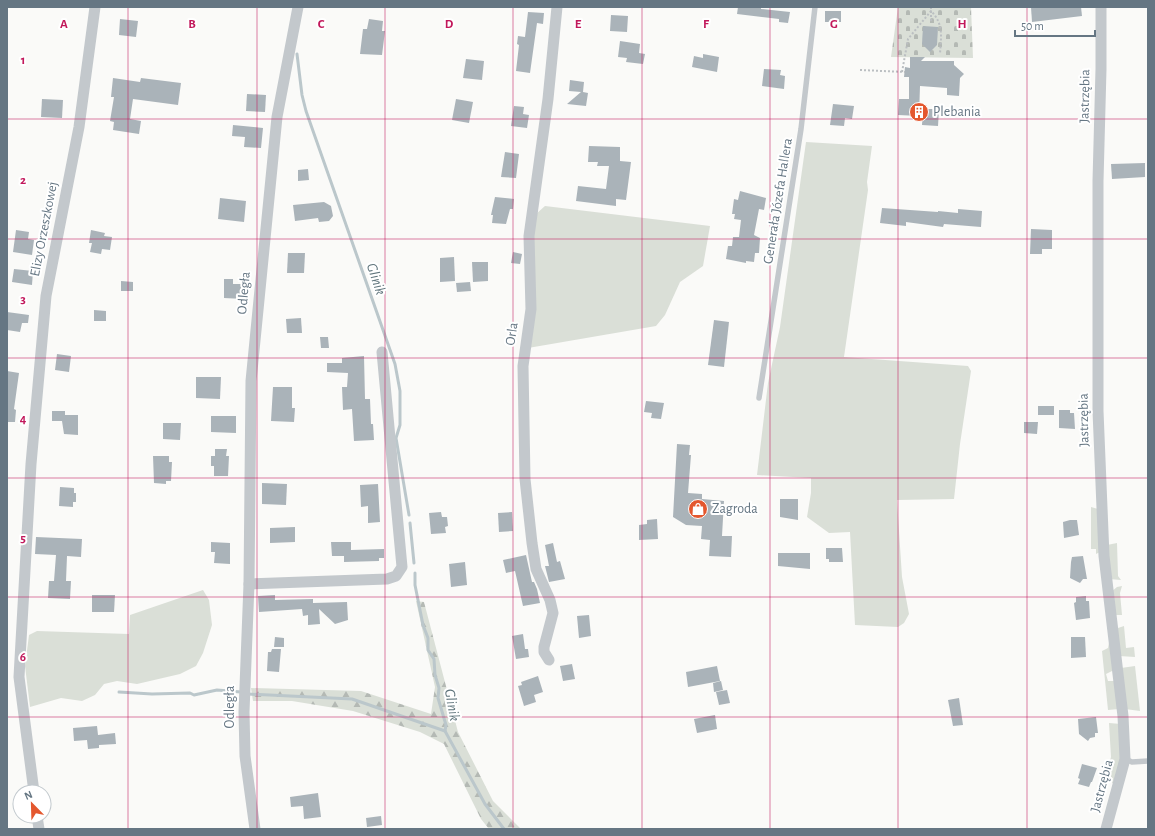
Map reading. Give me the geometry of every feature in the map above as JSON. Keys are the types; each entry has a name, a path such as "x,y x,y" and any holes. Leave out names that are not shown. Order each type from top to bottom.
{"street":[{"name":"Elizy Orzeszkowej","path":"33,784 19,677 31,464 46,296 78,127 95,7"},
{"name":"Odległa","path":"255,829 245,749 244,692 248,584 251,381 277,117 298,7"},
{"name":"Orla","path":"549,660 544,652 544,647 553,612 550,600 536,569 532,544 525,479 523,366 531,309 529,236 548,99 557,7"},
{"name":"Jastrzębia","path":"1100,7 1102,40 1098,196 1099,418 1104,556 1122,709 1125,759 1106,829"},
{"path":"248,584 387,579 396,576 402,567 382,352"}],"lane":[{"name":"Generała Józefa Hallera","path":"758,398 801,129 815,7"},
{"path":"1125,759 1132,762 1148,761"}],"path":[{"path":"931,7 931,21"},
{"path":"931,11 942,28 940,54"},
{"path":"860,70 903,72 908,39 931,11"}],"green space":[{"path":"898,7 971,7 973,58 891,57"},
{"path":"806,142 872,146 867,182 868,190 844,357 968,366 971,371 960,444 954,499 897,500 902,577 909,614 904,623 898,627 855,625 850,532 829,533 807,517 811,493 811,478 757,475 768,383 780,327"},
{"path":"545,206 710,226 703,266 680,282 665,315 656,326 528,348 535,215"},
{"path":"1091,507 1098,509 1100,552 1096,554 1096,549 1091,549"},
{"path":"1117,543 1118,576 1121,580 1109,579 1107,545"},
{"path":"1122,586 1120,593 1122,615 1114,615 1111,592 1117,587"},
{"path":"203,590 209,600 212,625 203,653 196,666 180,674 137,684 117,681 104,684 95,695 82,701 61,698 30,707 25,666 29,635 37,631 129,634 130,615"},
{"path":"416,601 424,602 458,732 493,801 521,829 489,829 481,819 444,744 420,732 353,711 292,701 253,701 251,688 361,691 431,714 435,687"},
{"path":"1124,626 1126,648 1134,647 1135,657 1119,656 1115,629"},
{"path":"1109,643 1111,643 1114,670 1106,674 1108,681 1115,681 1119,709 1108,710 1102,651 1108,648"},
{"path":"1135,666 1140,711 1125,709 1121,668"},
{"path":"1109,723 1121,724 1122,751 1115,784 1112,783 1113,778 1106,776 1111,757"}],"building":[{"path":"738,7 761,7 761,9 790,12 788,23 779,22 779,19 737,14"},
{"path":"1031,7 1081,7 1082,16 1032,22"},
{"path":"825,11 841,11 841,22 825,22"},
{"path":"528,12 544,13 543,24 537,23 530,73 516,71 519,45 517,44 518,36 525,37"},
{"path":"611,15 628,16 627,32 610,31"},
{"path":"120,19 138,21 136,37 119,35"},
{"path":"369,19 383,21 382,31 385,31 382,55 360,54 363,29 367,29"},
{"path":"923,26 938,27 937,45 930,52 922,44"},
{"path":"620,41 640,44 639,53 645,54 643,64 626,62 627,58 618,57"},
{"path":"703,54 719,57 717,72 692,67 694,56 703,58"},
{"path":"910,57 925,57 921,61 954,61 954,65 964,74 960,78 959,96 947,95 947,88 920,86 919,116 898,115 899,99 909,99 909,77 904,77 905,67 910,68"},
{"path":"466,59 484,61 482,80 463,78"},
{"path":"764,69 781,70 780,75 785,76 784,89 762,86"},
{"path":"113,78 140,82 141,78 181,83 178,105 133,99 130,119 141,121 139,134 113,130 114,122 110,121 114,97 111,97"},
{"path":"570,80 584,82 583,92 588,93 586,106 567,104 581,92 569,91"},
{"path":"247,94 266,95 265,112 246,111"},
{"path":"42,99 63,100 62,118 41,117"},
{"path":"456,99 473,102 469,123 452,120"},
{"path":"833,104 854,106 852,119 845,118 844,126 830,125"},
{"path":"514,106 524,107 523,114 529,115 527,128 511,126"},
{"path":"923,109 939,109 938,126 922,125"},
{"path":"233,125 263,128 261,148 244,147 245,137 232,136"},
{"path":"589,146 620,147 620,161 631,162 626,200 616,199 616,206 576,201 578,186 606,189 609,166 597,166 598,162 588,162"},
{"path":"505,152 519,154 516,178 501,177"},
{"path":"1145,163 1145,177 1112,179 1111,164"},
{"path":"308,169 309,180 298,181 298,170"},
{"path":"740,191 766,198 764,210 759,209 754,235 760,238 759,253 755,253 754,262 746,261 746,263 726,259 728,246 732,246 733,237 739,237 741,220 734,219 735,214 732,214 734,199 738,200"},
{"path":"495,197 514,199 513,209 510,209 506,224 492,223 493,215 491,215"},
{"path":"220,198 246,201 244,222 218,219"},
{"path":"324,202 331,206 333,216 329,221 319,222 318,218 295,221 293,205"},
{"path":"882,208 958,213 958,209 982,211 981,227 944,224 943,227 906,222 906,226 880,223"},
{"path":"1031,229 1052,230 1052,249 1042,249 1042,254 1030,254"},
{"path":"16,230 29,232 28,239 34,240 32,255 13,252"},
{"path":"91,230 105,233 104,236 112,237 110,250 102,249 101,254 90,252 92,243 89,243"},
{"path":"513,252 522,254 520,264 511,263"},
{"path":"288,253 305,253 304,273 287,273"},
{"path":"454,257 455,281 440,282 440,258"},
{"path":"472,262 488,262 488,281 473,282"},
{"path":"14,269 33,271 32,285 12,282"},
{"path":"224,279 233,279 233,284 243,284 243,299 224,298"},
{"path":"121,281 133,282 133,291 121,291"},
{"path":"470,282 471,291 457,292 456,283"},
{"path":"94,310 106,311 106,321 94,321"},
{"path":"7,312 29,315 28,323 22,323 20,332 7,330"},
{"path":"301,318 302,333 287,333 286,319"},
{"path":"714,320 729,322 724,367 708,365"},
{"path":"320,337 328,337 329,348 321,348"},
{"path":"57,354 71,356 69,372 55,370"},
{"path":"364,356 365,399 370,399 371,424 373,424 374,440 354,441 352,409 343,410 342,387 347,387 348,373 327,372 327,363 342,363 342,358"},
{"path":"7,371 19,373 14,409 16,410 15,422 7,422"},
{"path":"196,377 221,377 220,399 196,398"},
{"path":"273,387 292,387 292,408 295,408 294,422 271,421"},
{"path":"646,401 664,403 661,419 651,418 652,413 644,412"},
{"path":"1038,406 1054,406 1054,415 1038,415"},
{"path":"1059,410 1070,410 1070,413 1074,413 1075,429 1059,428"},
{"path":"52,411 65,411 65,415 78,415 78,435 64,434 62,421 52,421"},
{"path":"211,416 236,416 236,433 211,432"},
{"path":"1024,422 1038,422 1037,434 1024,433"},
{"path":"163,423 181,423 180,440 163,439"},
{"path":"677,444 690,445 689,455 691,455 688,493 702,494 702,499 724,501 722,536 732,536 731,557 709,556 710,540 701,539 702,526 686,525 673,517"},
{"path":"215,449 227,449 226,456 229,456 228,476 214,476 214,466 211,466 211,456 215,456"},
{"path":"153,456 169,456 169,462 172,462 171,481 166,481 166,484 154,483"},
{"path":"262,483 287,484 286,505 262,504"},
{"path":"378,484 380,522 368,523 368,506 361,507 360,485"},
{"path":"60,487 74,488 74,493 76,493 76,502 73,502 73,507 59,506"},
{"path":"780,499 798,499 798,520 780,517"},
{"path":"441,512 442,517 447,517 448,526 445,527 446,533 431,534 429,513"},
{"path":"512,512 513,531 499,532 498,513"},
{"path":"657,519 658,539 639,540 639,525 647,524 647,520"},
{"path":"1077,520 1079,535 1064,538 1063,522"},
{"path":"295,527 295,542 270,543 270,528"},
{"path":"36,537 82,539 81,557 67,556 66,581 71,581 70,599 48,598 49,581 54,581 56,555 35,554"},
{"path":"211,542 230,543 230,564 214,563 215,552 211,552"},
{"path":"331,542 351,542 351,550 384,549 384,558 379,558 379,561 344,562 344,556 332,556"},
{"path":"553,543 557,562 560,561 565,579 549,582 545,566 549,566 545,545"},
{"path":"826,548 842,548 843,562 829,562 829,559 826,559"},
{"path":"778,553 810,553 810,569 778,566"},
{"path":"526,555 532,582 534,582 537,589 540,603 523,606 515,571 506,573 503,560"},
{"path":"1083,556 1087,579 1083,579 1080,583 1070,578 1071,562 1072,557"},
{"path":"465,562 467,585 451,587 449,564"},
{"path":"92,595 115,595 114,612 92,612"},
{"path":"275,595 275,600 313,599 313,603 347,602 348,620 335,624 319,609 320,624 308,625 308,615 303,616 302,609 259,612 258,596"},
{"path":"1086,596 1086,601 1089,601 1090,618 1076,620 1074,603 1076,602 1076,597"},
{"path":"589,615 591,636 579,638 577,616"},
{"path":"523,634 525,649 528,649 529,657 516,659 512,636"},
{"path":"275,637 284,638 284,647 274,647"},
{"path":"1071,637 1085,637 1086,657 1071,658"},
{"path":"272,649 281,649 279,672 267,671 268,652 271,652"},
{"path":"572,664 575,679 563,681 560,666"},
{"path":"717,666 720,681 688,687 686,672"},
{"path":"538,676 543,692 534,695 536,702 524,706 518,686 522,685 521,682"},
{"path":"721,681 723,690 714,692 713,683"},
{"path":"727,690 730,703 719,705 716,692"},
{"path":"959,698 963,725 953,726 948,700"},
{"path":"715,715 717,729 697,733 694,719"},
{"path":"1096,717 1098,733 1095,733 1095,737 1090,738 1088,741 1079,734 1078,719"},
{"path":"97,726 98,735 115,733 116,744 99,745 99,748 88,749 87,740 74,741 73,728"},
{"path":"1082,764 1097,768 1089,787 1078,784"},
{"path":"318,793 321,817 304,819 303,806 291,807 290,797"},
{"path":"381,816 382,825 367,827 366,818"}],"waterway":[{"name":"Glinik","path":"297,54 302,95 306,111 395,364 400,391 400,425 396,438 409,515"},
{"name":"Glinik","path":"410,523 414,563"},
{"name":"Glinik","path":"415,573 415,585 423,625 428,638 428,650 434,659 435,675 439,688 438,698 446,725 445,731 485,804 504,829"},
{"name":"Glinik","path":"119,692 152,694 190,693 194,695 217,690 241,692"},
{"path":"248,694 352,699 445,731"}],"place":[{"name":"Plebania","path":"919,112"},
{"name":"Zagroda","path":"698,509"}]}
